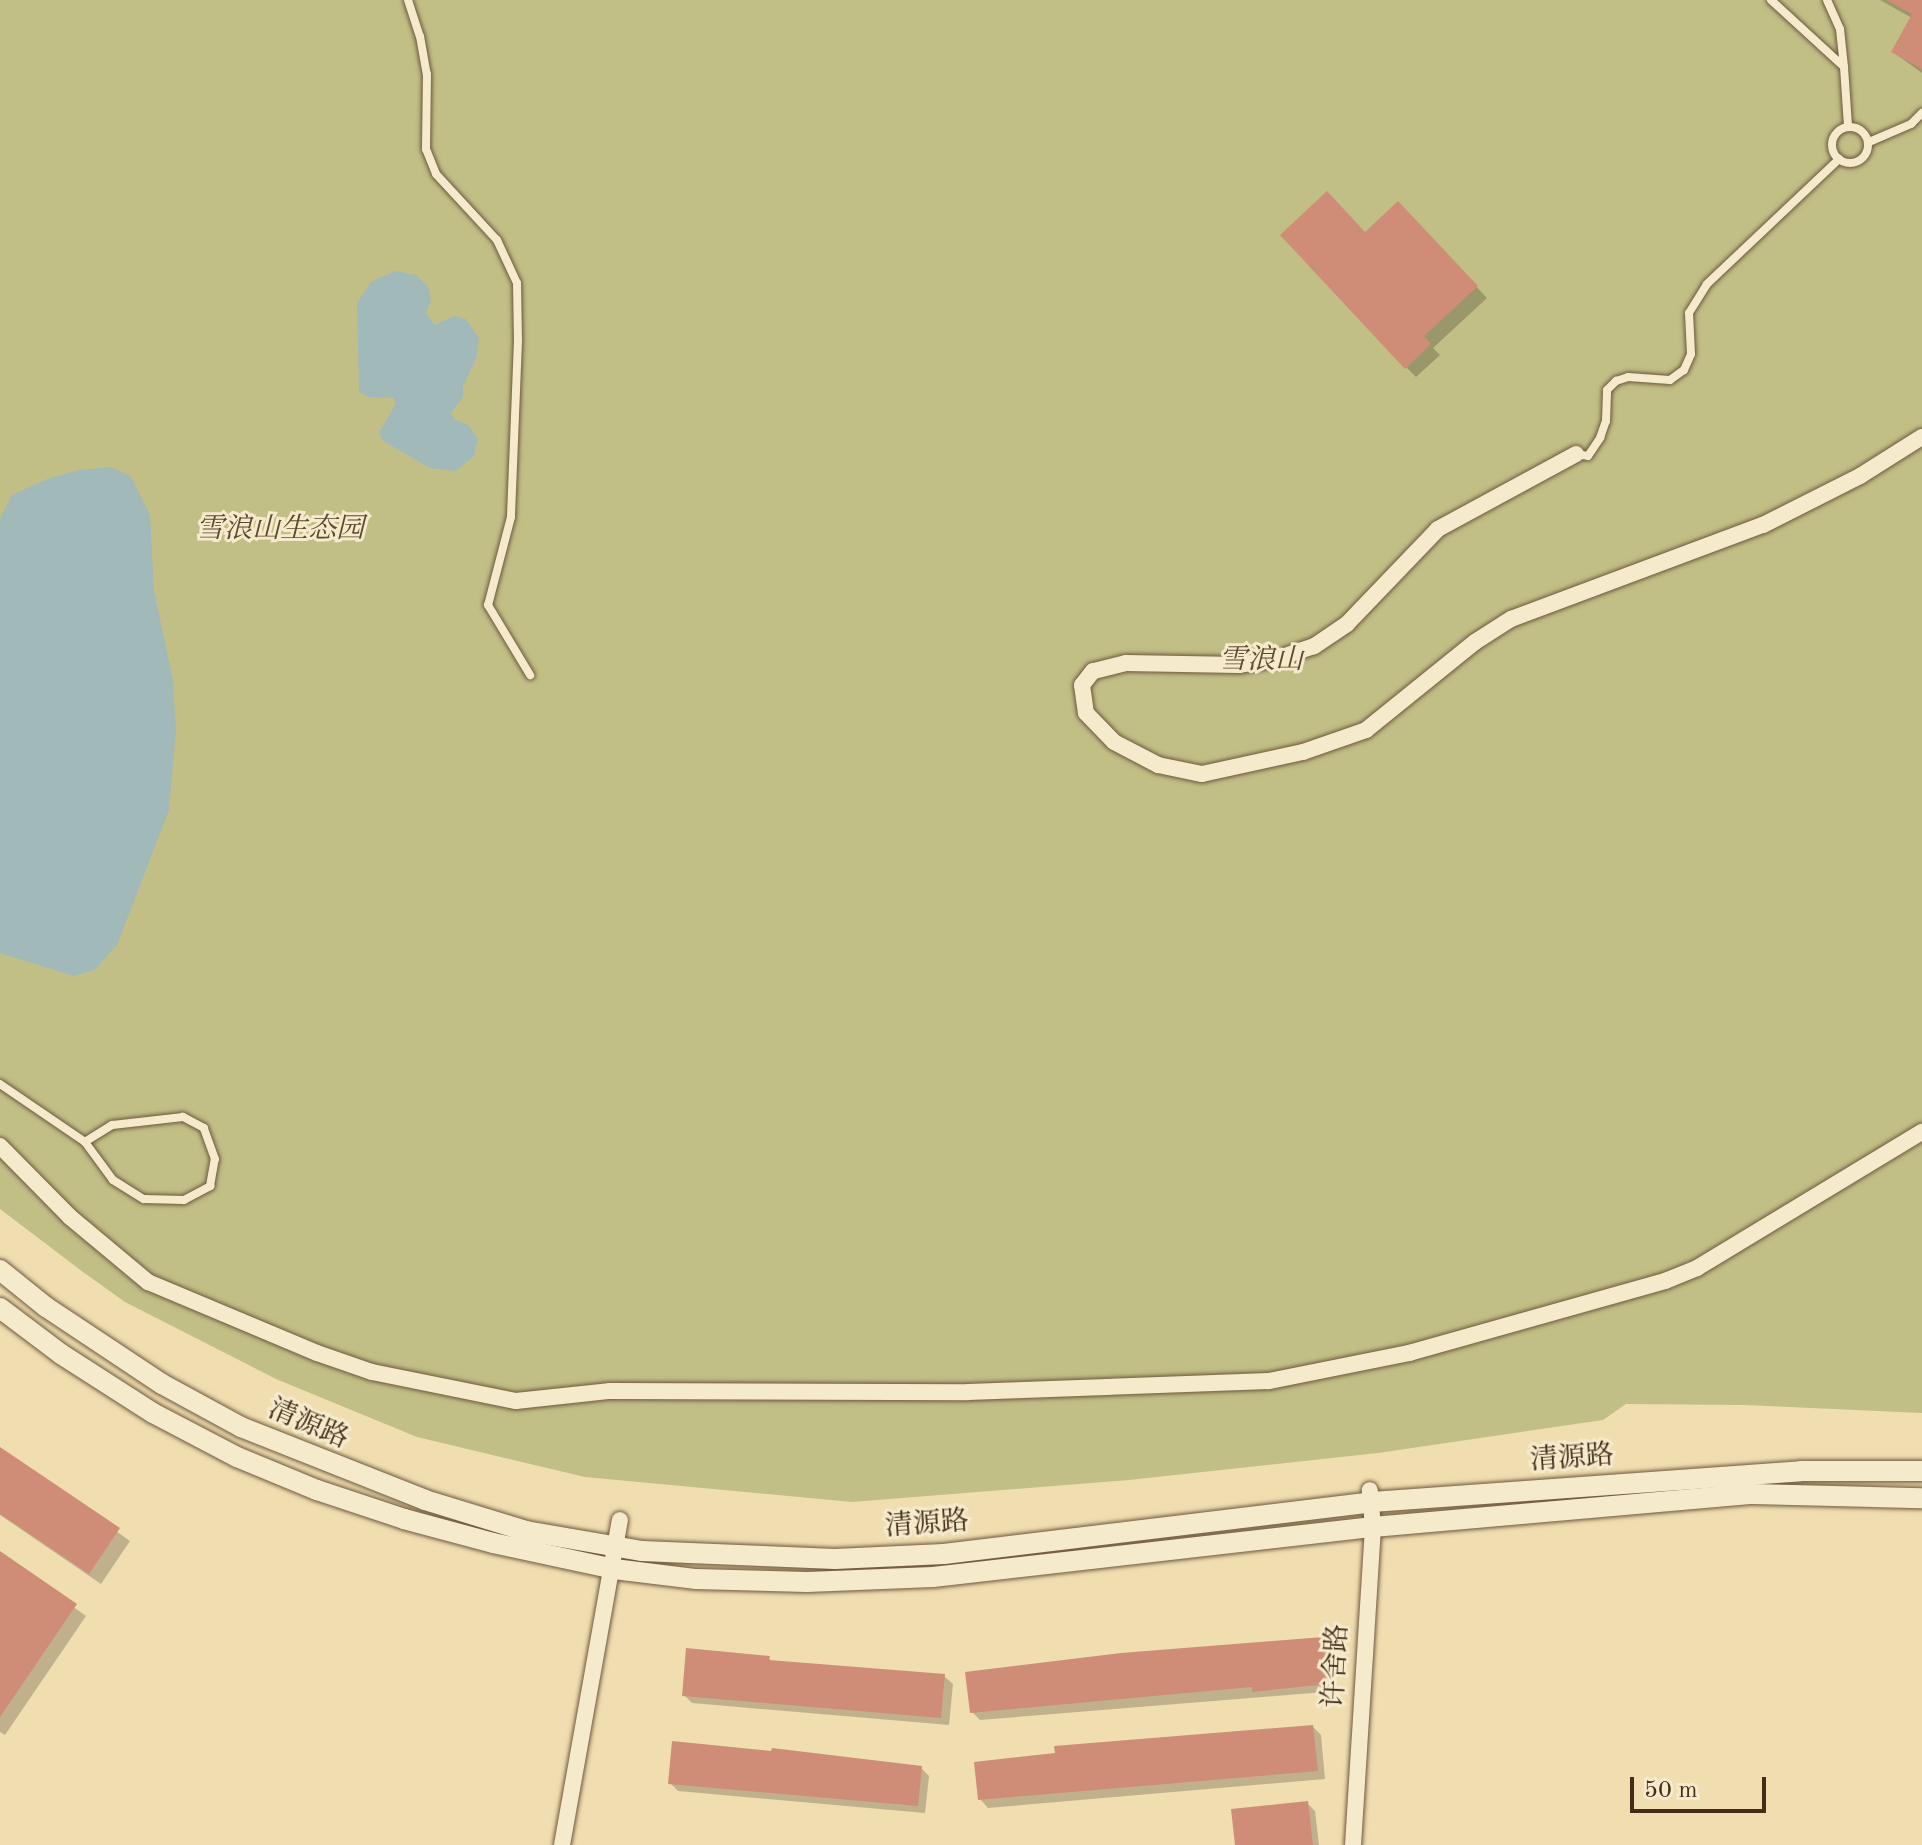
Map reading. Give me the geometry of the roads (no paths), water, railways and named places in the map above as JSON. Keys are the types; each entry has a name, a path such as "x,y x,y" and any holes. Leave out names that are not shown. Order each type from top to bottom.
{"street":[{"path":"1576,454 1438,529 1347,624 1314,646 1276,659 1239,665 1126,663 1093,671 1082,685 1086,713 1114,742 1158,765 1202,774 1303,752 1366,730 1475,642 1511,619 1763,525 1860,476 1922,437"},
{"path":"0,1146 70,1217 148,1282 317,1353 372,1372 516,1401 610,1391 968,1392 1269,1381 1409,1353 1665,1281 1697,1268 1922,1132"},
{"name":"清源路","path":"0,1270 46,1307 162,1384 241,1427 425,1500 526,1531 642,1551 835,1559 944,1554 1371,1496 1801,1471 1922,1471"},
{"name":"清源路","path":"0,1308 61,1354 153,1413 237,1457 317,1490 404,1519 614,1569 696,1579 776,1581 933,1577 1373,1527 1753,1494 1922,1498"},
{"name":"许舍路","path":"1353,1845 1373,1527 1371,1496"},
{"path":"562,1845 614,1569 620,1520"}],"lane":[{"path":"408,0 420,36 427,74 426,149 431,162 436,174 497,240 517,283 518,341 511,517 488,605 530,675"},
{"path":"1771,0 1844,67"},
{"path":"1827,0 1840,29 1848,126"},
{"path":"1869,142 1911,124 1922,113"},
{"path":"1848,126 1862,130 1869,142 1865,156 1853,163 1839,159 1832,147 1836,133 1848,126"},
{"path":"1576,454 1588,456 1600,438 1606,421 1607,390 1616,381 1628,377 1670,380 1684,370 1691,354 1689,313 1707,284 1839,159"},
{"path":"0,1084 85,1142 113,1180 144,1199 184,1200 210,1186 215,1159 204,1128 183,1117 112,1125 85,1142"}],"water":[{"path":"395,271 416,275 428,287 431,300 426,313 435,325 454,316 466,319 479,338 476,359 463,386 463,397 451,413 454,419 468,425 478,439 474,456 456,471 430,468 383,441 379,433 396,403 393,398 368,397 359,392 357,303 371,282"},
{"path":"112,467 131,477 150,515 154,591 173,680 176,730 169,810 117,945 94,970 74,976 0,953 0,519 12,495 47,479 79,470"}],"park label":[{"name":"雪浪山生态园","path":"280,530"},
{"name":"雪浪山","path":"1261,661"}]}
